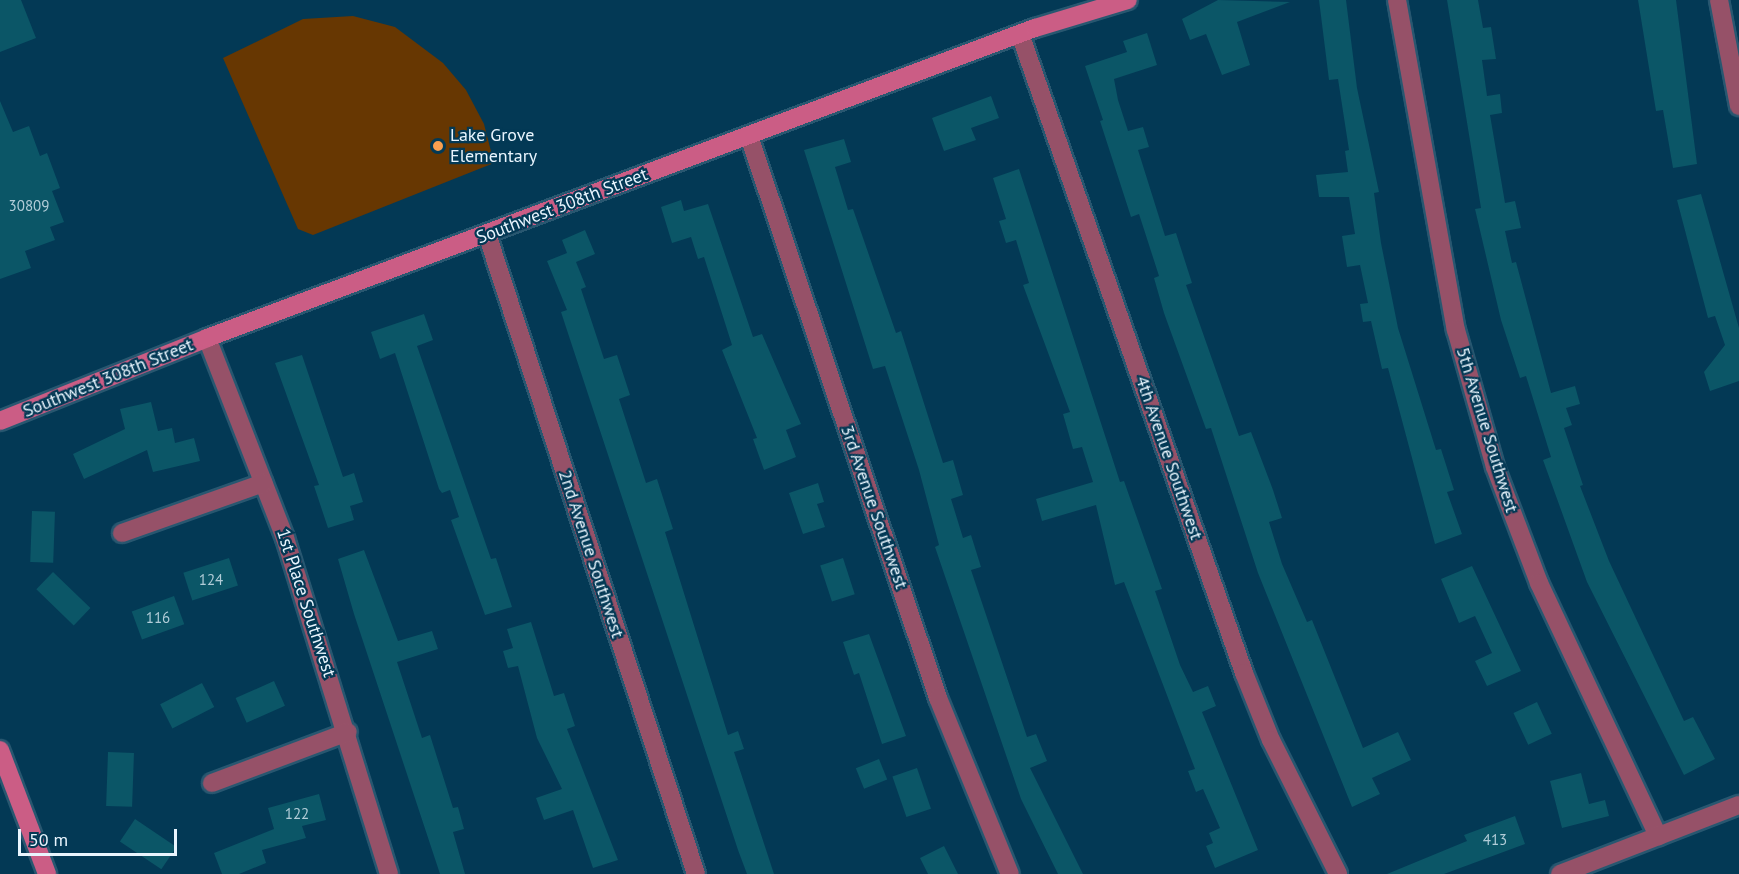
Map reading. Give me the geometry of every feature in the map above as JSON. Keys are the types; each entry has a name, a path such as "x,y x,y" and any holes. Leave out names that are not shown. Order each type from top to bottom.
{"street":[{"name":"Southwest 308th Street","path":"0,421 207,338 1020,34 1128,0"},
{"name":"5th Avenue Southwest","path":"1397,0 1456,330 1495,467 1544,593 1658,836"},
{"path":"1719,0 1734,52 1739,106"},
{"name":"4th Avenue Southwest","path":"1020,34 1244,673 1271,740 1338,874"},
{"name":"3rd Avenue Southwest","path":"749,136 938,698 1010,874"},
{"name":"2nd Avenue Southwest","path":"487,234 696,874"},
{"name":"1st Place Southwest","path":"207,338 263,483 348,732 389,874"},
{"path":"123,533 263,483"},
{"path":"212,783 348,732"},
{"path":"0,750 47,874"},
{"path":"1560,874 1739,804"}],"shaded area":[{"path":"353,16 395,27 443,63 466,90 484,124 494,163 313,235 298,229 223,58 303,19"}],"building":[{"path":"0,0 21,0 36,38 0,52"},
{"path":"1218,0 1290,2 1237,22 1250,65 1222,75 1206,34 1190,40 1182,19"},
{"path":"1319,0 1346,0 1357,88 1379,192 1374,193 1381,243 1398,328 1436,450 1441,449 1454,490 1447,492 1462,534 1435,544 1388,368 1382,369 1371,321 1363,322 1360,304 1368,303 1360,265 1347,267 1342,236 1355,234 1349,197 1319,197 1316,175 1348,172 1345,151 1349,150 1338,79 1329,80"},
{"path":"1447,0 1478,0 1483,28 1491,27 1496,59 1482,60 1487,96 1500,94 1502,113 1490,115 1505,203 1515,201 1521,228 1505,231 1512,263 1516,262 1551,393 1575,386 1580,404 1566,408 1572,425 1564,428 1583,485 1580,486 1609,561 1684,721 1693,717 1715,759 1684,775 1587,582 1543,460 1551,457 1526,376 1520,378 1501,320 1475,209 1481,208"},
{"path":"1638,0 1676,0 1697,164 1673,168 1663,110 1656,111"},
{"path":"1147,33 1157,65 1114,79 1118,100 1128,131 1143,127 1149,147 1138,150 1165,236 1176,233 1192,283 1186,285 1239,436 1251,432 1273,490 1282,518 1269,522 1282,564 1307,622 1312,620 1363,748 1398,732 1411,760 1372,778 1380,794 1352,807 1258,573 1211,428 1206,429 1164,313 1154,278 1159,276 1139,214 1131,217 1085,66 1127,52 1123,41"},
{"path":"991,96 999,118 971,128 976,140 944,151 932,118"},
{"path":"0,101 13,132 29,126 40,156 47,153 60,188 52,191 64,222 50,227 55,240 25,251 31,268 0,279"},
{"path":"844,139 851,162 835,167 848,210 853,209 896,333 901,331 943,463 953,460 963,495 951,499 963,538 971,535 981,567 971,570 1027,737 1036,734 1047,761 1030,768 1083,874 1058,874 1021,799 935,547 939,545 919,470 885,366 873,369 804,150"},
{"path":"1019,169 1120,482 1124,481 1162,589 1155,591 1180,665 1193,692 1208,686 1216,706 1202,712 1258,850 1215,868 1206,846 1213,843 1209,833 1220,828 1203,789 1196,792 1188,771 1195,769 1124,582 1115,585 1096,505 1042,521 1036,499 1093,482 1082,447 1073,449 1063,414 1070,412 1023,285 1029,283 1016,240 1006,243 999,221 1006,219 993,178"},
{"path":"1701,194 1739,328 1739,381 1710,391 1704,372 1725,345 1715,316 1708,318 1677,200"},
{"path":"681,200 684,211 708,204 753,337 762,334 801,424 786,430 796,457 764,470 753,439 757,438 722,350 732,345 704,257 698,259 691,237 672,243 661,207"},
{"path":"585,230 595,254 576,262 586,287 581,289 604,359 617,355 630,395 619,399 646,483 657,479 673,529 665,532 728,735 738,731 744,749 734,752 774,874 747,874 561,312 567,310 547,261 567,253 562,240"},
{"path":"424,314 433,340 417,346 491,559 496,558 512,607 485,615 451,520 459,517 450,490 442,493 439,489 395,353 380,359 371,332"},
{"path":"302,355 343,477 354,473 363,502 350,506 354,520 328,528 314,486 319,485 275,363"},
{"path":"151,402 158,431 172,428 175,443 194,438 200,461 153,472 147,450 84,479 73,454 125,429 120,409"},
{"path":"818,483 824,502 817,504 825,527 803,534 789,493"},
{"path":"32,511 55,512 53,563 30,562"},
{"path":"364,550 398,641 432,631 438,649 397,662 422,738 430,735 453,808 458,807 464,829 453,832 465,874 440,874 354,614 338,559"},
{"path":"229,558 238,586 192,600 183,573"},
{"path":"843,558 855,594 832,602 820,565"},
{"path":"1472,566 1521,671 1487,686 1475,661 1492,653 1475,616 1459,623 1441,579"},
{"path":"53,572 90,608 74,625 36,589"},
{"path":"174,596 184,624 142,640 132,611"},
{"path":"531,622 554,696 564,693 575,726 567,729 618,860 593,868 573,810 544,820 536,798 562,789 537,738 518,666 508,668 503,651 513,648 507,629"},
{"path":"869,634 906,736 882,744 859,673 854,675 843,642"},
{"path":"274,681 285,706 247,723 236,698"},
{"path":"202,683 214,707 172,728 160,704"},
{"path":"1537,702 1552,734 1528,745 1513,713"},
{"path":"108,752 134,753 132,807 106,806"},
{"path":"879,759 887,779 864,789 856,768"},
{"path":"917,768 931,809 906,817 892,776"},
{"path":"1581,773 1589,804 1605,800 1609,816 1562,828 1550,781"},
{"path":"319,794 326,820 302,826 306,838 262,850 266,863 239,874 222,874 214,853 274,829 268,808"},
{"path":"1515,816 1525,844 1444,874 1387,874 1467,841 1464,835"},
{"path":"135,819 176,847 161,869 120,841"},
{"path":"944,846 958,874 928,874 920,858"}],"place":[{"name":"Lake Grove Elementary","path":"438,146"}]}
